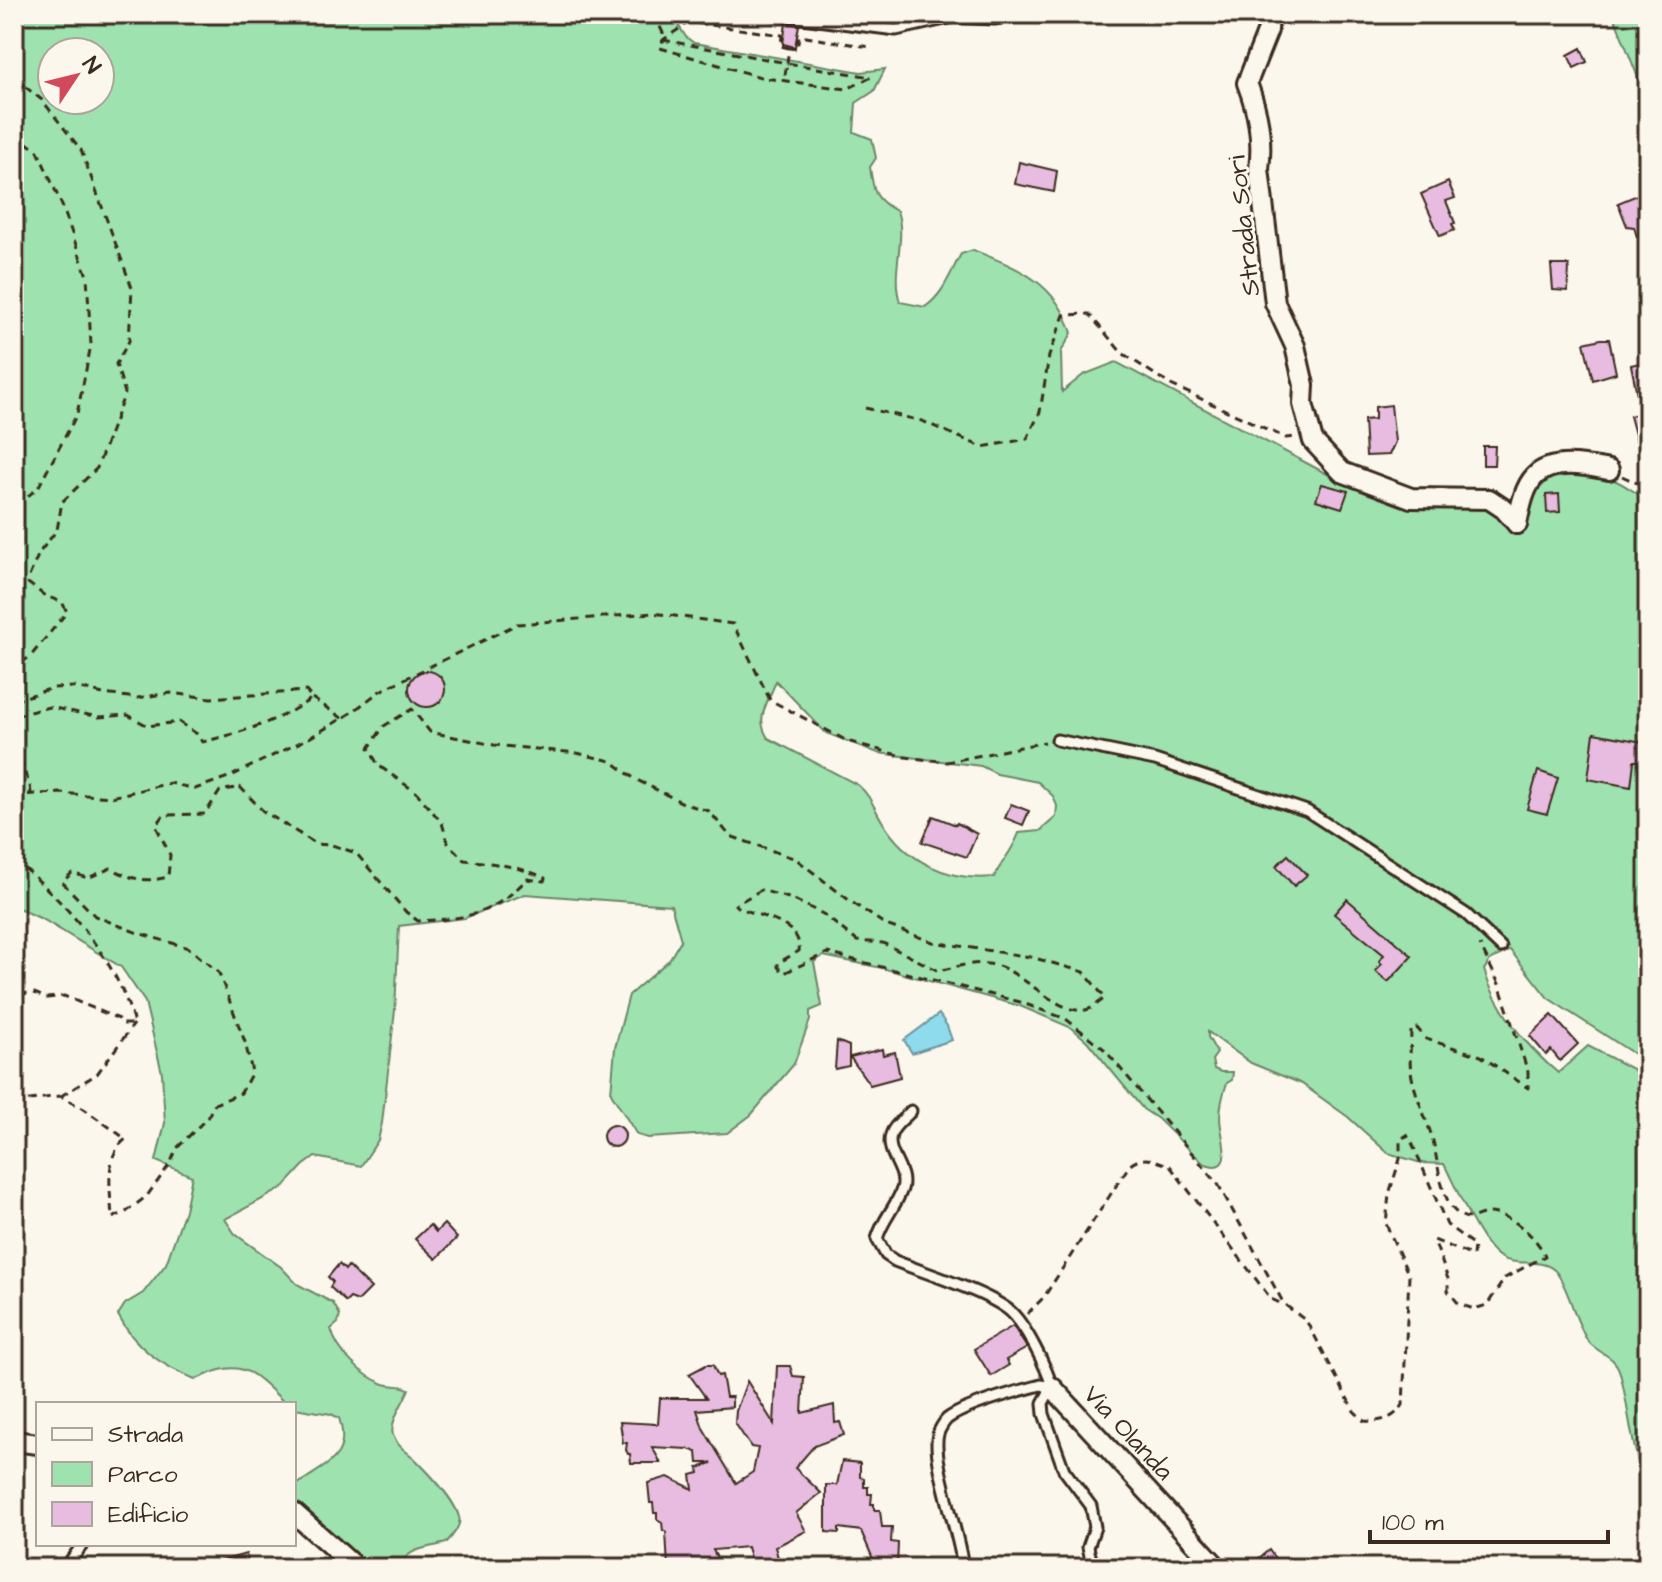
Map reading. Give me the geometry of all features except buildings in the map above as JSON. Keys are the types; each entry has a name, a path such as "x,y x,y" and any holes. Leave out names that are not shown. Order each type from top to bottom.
{"street":[{"name":"Strada Sori","path":"1269,14 1268,30 1247,83 1258,112 1262,197 1275,303 1295,346 1304,385 1303,404 1309,434"},
{"path":"1309,434 1342,472 1411,498 1489,499 1504,509 1517,524 1527,489 1534,477 1543,471 1584,465 1609,470"},
{"name":"Via Olanda","path":"1052,1387 1218,1568"},
{"path":"14,1441 36,1444"},
{"path":"296,1515 356,1568"}],"lane":[{"path":"771,14 896,30 954,17 995,19 1022,14"},
{"path":"1057,740 1155,760 1307,811 1466,914 1501,947"},
{"path":"911,1111 890,1136 890,1146 903,1178 903,1188 877,1239 886,1255 895,1261 1006,1308 1019,1322 1049,1375 1052,1387 1043,1403 1044,1414 1064,1470 1091,1506 1095,1527 1088,1547 1093,1568"},
{"name":"Via Olanda","path":"963,1568 961,1548 938,1457 938,1432 947,1419 974,1406 1008,1393 1041,1385 1052,1387"},
{"path":"65,1568 82,1546"}],"path":[{"path":"499,15 587,14"},
{"path":"654,14 663,33 660,48 764,78 847,89 871,77 663,40"},
{"path":"663,40 689,22 782,35 781,46 789,48 797,49 799,36 870,47"},
{"path":"785,75 789,48"},
{"path":"14,78 42,100 81,150 132,288 129,341 116,364 125,393 97,468 62,502 57,530 39,553 28,579 28,583 45,596 62,602 67,612 30,657 14,667"},
{"path":"14,134 38,151 63,208 87,276 91,345 77,414 38,488 14,507"},
{"path":"865,408 922,421 982,447 1027,439 1040,412 1049,356 1064,315 1089,314 1122,353 1171,385 1286,438 1309,434"},
{"path":"1609,470 1648,488"},
{"path":"14,795 60,793 111,797 170,783 195,789 267,759 342,718 380,691 517,624 653,613 733,624 770,700 847,741 905,757 947,762 1057,740"},
{"path":"14,701 33,692 76,687 137,698 171,693 211,698 306,691 342,718"},
{"path":"14,716 49,707 99,717 128,715 148,726 179,722 197,734 202,742 279,718 312,698"},
{"path":"60,1096 126,1139 121,1142 110,1166 112,1218 147,1196 170,1164 177,1148 207,1118 215,1104 241,1093 252,1072 245,1042 219,973 189,948 95,916 62,882 72,873 88,878 111,868 132,879 152,881 168,877 170,855 156,826 164,815 205,814 220,791 240,787 263,811 316,844 332,845 356,853 406,912 418,921 481,913 510,897 527,879 544,881 545,878 530,871 464,860 448,843 442,823 417,793 378,765 369,748 384,726 412,709 430,732 483,743 577,753 611,761 635,779 685,804 709,811 730,836 796,859 886,925 933,942 1031,957 1084,972 1105,998 1087,1010 1066,1008 997,966 965,964 939,971 883,943 857,941 823,914 788,897 761,890 735,905 797,934 799,951 778,963 784,973 827,953 1020,1002 1066,1019 1104,1049 1218,1184 1284,1304"},
{"path":"14,747 31,794"},
{"path":"14,859 89,935 127,999 134,1024"},
{"path":"1019,1322 1044,1297 1116,1184 1135,1160 1148,1158 1170,1166 1271,1299 1284,1304 1305,1320 1354,1411 1364,1421 1377,1422 1396,1415 1403,1405 1409,1276 1386,1224 1389,1194 1400,1159 1400,1140 1407,1135 1447,1225 1474,1245 1473,1256 1434,1240 1448,1279 1448,1291 1459,1304 1474,1309 1487,1305 1505,1278 1545,1256 1539,1245 1505,1216 1487,1213 1465,1218 1456,1214 1445,1194 1410,1070 1411,1030 1417,1028 1426,1039 1481,1056 1528,1088 1528,1072 1499,984 1480,947 1482,929"},
{"path":"14,996 32,992 47,998 64,996 119,1019 123,1024 134,1024"},
{"path":"14,1102 60,1096 97,1074 134,1024"}],"green space":[{"path":"14,14 671,14 686,37 694,43 861,72 885,69 874,91 856,103 854,132 872,139 876,158 870,167 874,188 884,203 897,211 900,222 897,291 900,302 925,307 942,290 961,254 973,250 1020,271 1046,289 1056,301 1072,333 1061,352 1062,392 1083,375 1116,362 1329,475 1384,498 1421,508 1474,506 1527,515 1544,484 1573,472 1604,476 1648,499 1648,1063 1548,998 1510,950 1490,960 1484,970 1496,998 1514,1026 1558,1073 1588,1046 1648,1077 1648,1485 1637,1458 1618,1367 1587,1340 1557,1273 1538,1263 1507,1260 1492,1250 1476,1228 1444,1164 1421,1163 1388,1153 1348,1117 1302,1084 1251,1063 1208,1032 1217,1053 1212,1060 1214,1069 1233,1072 1220,1110 1223,1161 1213,1166 1203,1163 1158,1119 1143,1109 1087,1041 1072,1028 1020,1006 882,968 823,956 814,962 822,1006 810,1011 810,1020 794,1064 751,1115 727,1133 648,1138 637,1135 611,1093 615,1048 629,995 669,960 681,940 671,905 525,894 465,918 399,926 395,1010 378,1140 361,1166 315,1157 283,1188 225,1219 235,1234 281,1267 297,1284 333,1303 340,1315 338,1323 331,1329 352,1362 384,1384 409,1389 395,1418 392,1430 394,1439 446,1493 459,1517 459,1524 446,1543 412,1552 399,1568 367,1568 296,1503 296,1486 339,1452 342,1432 339,1418 296,1408 296,1402 284,1402 257,1377 240,1369 220,1370 195,1379 183,1374 141,1346 118,1315 125,1304 143,1293 166,1264 185,1210 192,1176 156,1161 165,1123 162,1073 145,1002 121,967 44,920 14,906","holes":["776,681 826,733 878,753 981,766 997,774 1038,782 1053,796 1057,806 1056,817 1040,831 1019,833 994,877 961,876 930,866 916,858 892,835 858,785 768,738 762,723"]},
{"path":"868,14 916,14 917,17 904,23 887,23 887,17"},
{"path":"1613,14 1648,14 1648,103"}],"water":[{"path":"939,1014 952,1040 912,1053 904,1040"}]}
